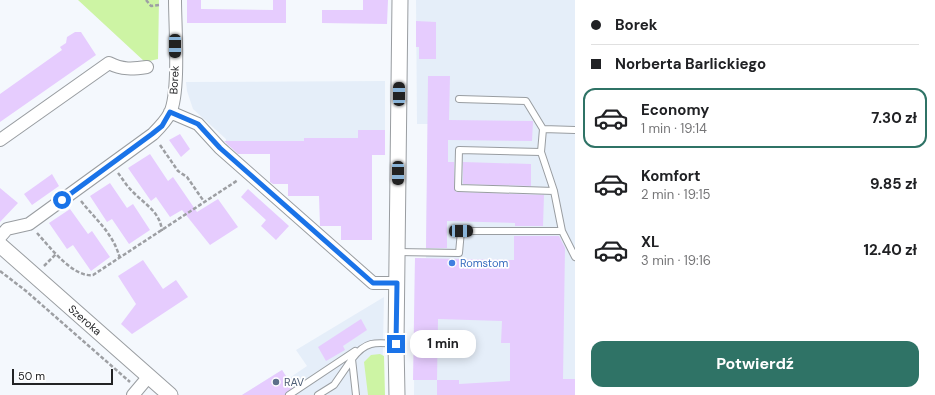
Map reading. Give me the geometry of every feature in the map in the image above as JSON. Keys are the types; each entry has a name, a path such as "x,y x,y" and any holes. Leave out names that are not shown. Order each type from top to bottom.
{"street":[{"name":"Borek","path":"0,237 7,230 29,224 162,126 170,112 174,89 175,0"},
{"path":"397,395 396,344 400,0"},
{"path":"0,140 109,62 116,67 129,70 147,67"},
{"path":"170,112 198,124 220,148 373,283 397,283"},
{"name":"Szeroka","path":"0,244 170,395"},
{"path":"135,392 148,376"}],"lane":[{"path":"459,99 526,101 543,129 542,152 554,191 562,231 575,257"},
{"path":"543,129 575,130"},
{"path":"542,152 459,150 458,188 554,191"},
{"path":"398,252 459,253 461,231 562,231"},
{"path":"289,395 360,348 375,343 396,344"},
{"path":"318,395 334,385 360,348"},
{"path":"352,359 356,395"}],"path":[{"path":"146,0 151,6 159,5"},
{"path":"152,134 178,171 187,177 205,203"},
{"path":"112,164 132,190 151,207 161,222 162,231"},
{"path":"29,224 56,254 77,272 85,276 93,275 120,259 249,173"},
{"path":"73,192 109,233 117,247 120,259"},
{"path":"0,271 26,291 135,392"}],"shaded area":[{"path":"416,0 575,0 575,395 414,395 415,258 426,258 428,124 417,124"},
{"path":"385,81 385,155 365,155 343,138 305,138 304,141 229,141 229,148 226,148 226,139 193,109 187,91 186,82"},
{"path":"384,297 382,395 242,395 282,370 288,379 307,366 296,350"}],"green space":[{"path":"78,0 159,0 158,59 145,62"},
{"path":"380,354 384,356 385,395 368,395 364,362 371,355"}],"building":[{"path":"187,0 201,0 201,9 273,10 273,0 286,0 286,23 187,23"},
{"path":"363,0 388,0 387,24 322,23 322,10 363,10"},
{"path":"416,21 436,22 436,59 419,59 419,47 416,47"},
{"path":"75,32 81,32 96,55 0,122 0,94 62,50 60,47 66,43 67,37"},
{"path":"428,76 450,76 449,120 533,121 532,141 448,140 448,162 454,162 454,188 456,192 544,195 543,226 515,226 515,223 447,221 447,248 426,248"},
{"path":"358,130 385,130 385,155 372,155 372,240 341,240 341,226 320,226 319,196 288,196 288,184 273,184 270,182 270,154 238,154 224,141 304,141 304,138 358,138"},
{"path":"180,134 190,149 181,157 169,140"},
{"path":"150,154 168,181 173,177 197,212 218,199 238,227 210,245 182,210 170,217 156,197 151,201 128,168"},
{"path":"463,162 531,164 531,186 463,184"},
{"path":"52,174 59,186 32,205 24,194"},
{"path":"110,183 127,208 133,204 150,230 129,244 112,219 107,222 90,196"},
{"path":"0,188 18,203 0,222"},
{"path":"248,189 289,226 276,240 261,226 266,220 241,197"},
{"path":"70,209 88,234 92,231 110,257 91,271 73,245 67,249 49,223"},
{"path":"514,236 559,236 565,248 563,379 575,379 575,395 437,395 437,380 413,380 415,258 514,260","holes":["438,319 502,321 501,343 510,343 510,381 459,384 459,380 437,380"]},
{"path":"143,260 163,289 176,280 188,297 132,334 121,324 136,304 118,276"},
{"path":"361,319 367,330 343,346 345,350 326,361 318,347"},
{"name":"RAV","path":"282,370 293,387 285,395 242,395"}],"place":[{"name":"Romstom","path":"452,263"},
{"name":"RAV","path":"276,382"}],"route":[{"path":"62,200 162,126 170,112 198,124 220,148 280,199 286,208 373,283 397,283 396,344"}]}
